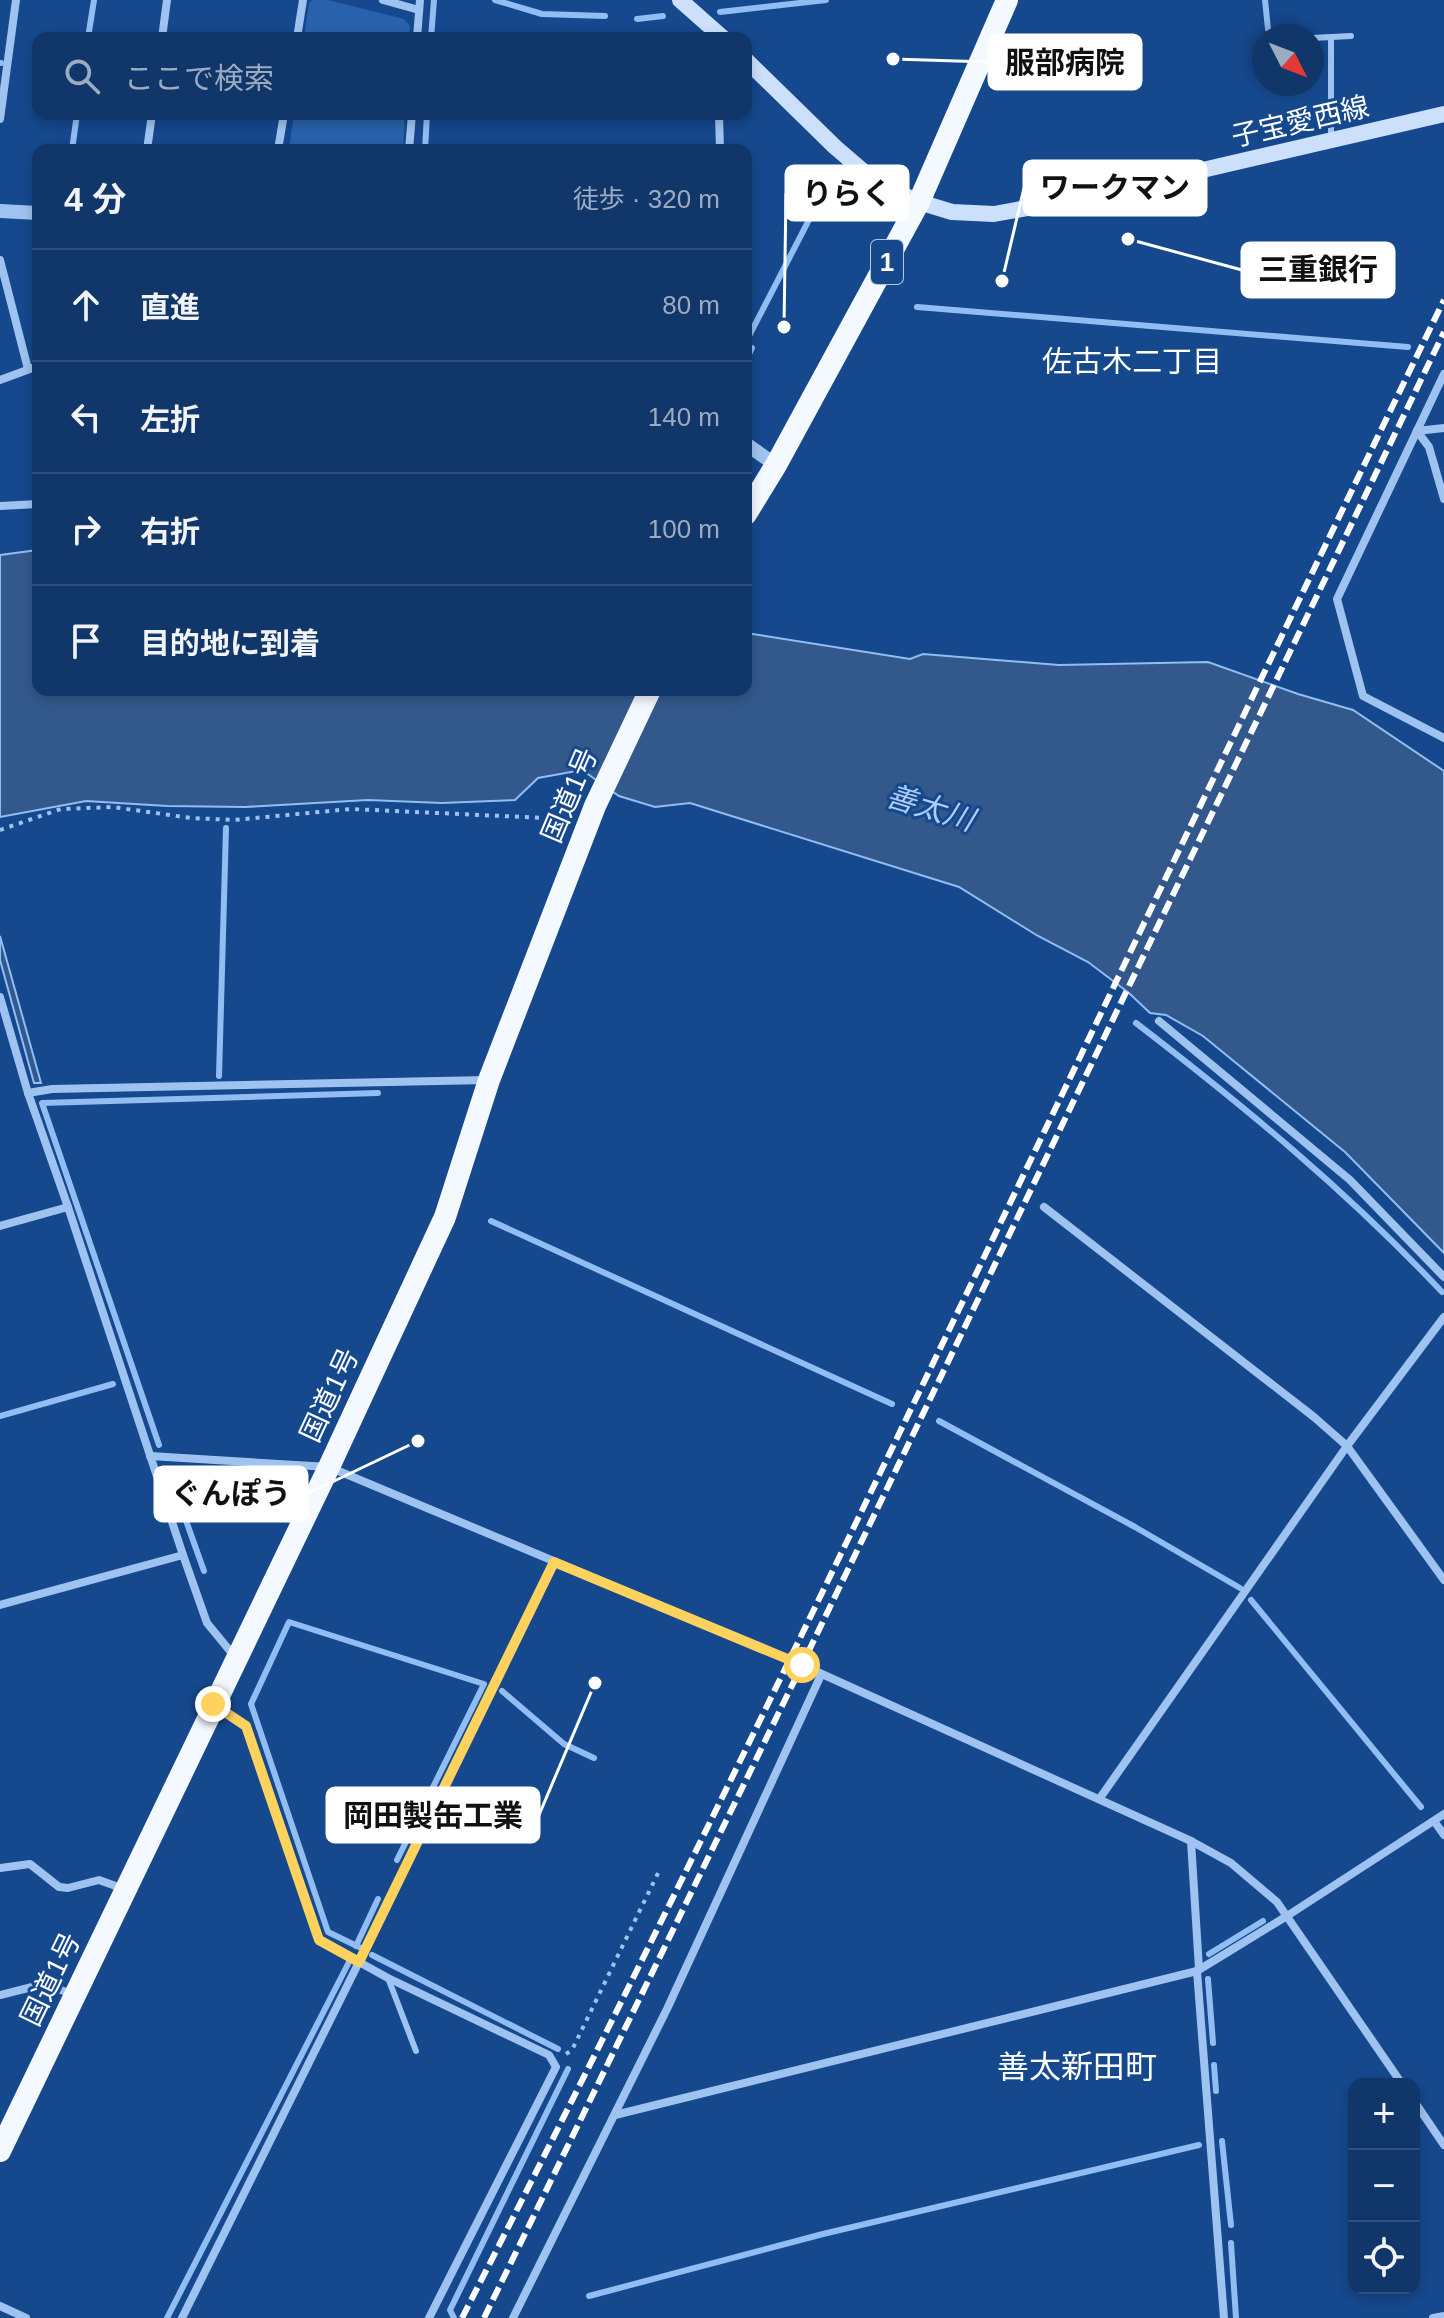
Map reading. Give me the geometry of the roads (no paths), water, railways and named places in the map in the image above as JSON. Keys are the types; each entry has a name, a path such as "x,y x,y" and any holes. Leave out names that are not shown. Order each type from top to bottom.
{"highway":[{"name":"1","path":"752,504 919,202 1007,0"},
{"name":"国道1号","path":"0,2151 329,1467 445,1217 489,1080 592,813 647,696"}],"main road":[{"path":"680,0 716,32"},
{"name":"子宝愛西線","path":"752,66 835,147 877,183 919,202 952,212 994,214 1082,198 1444,114"}],"street":[{"path":"0,119 16,0"},
{"path":"163,32 167,0"},
{"path":"298,32 303,0"},
{"path":"383,0 420,5 418,32"},
{"path":"148,144 151,120"},
{"path":"279,144 283,120"},
{"path":"410,144 412,120"},
{"path":"719,120 720,144"},
{"path":"0,211 32,213"},
{"path":"0,260 28,369"},
{"path":"0,380 32,368"},
{"path":"1442,734 1363,696 1337,599 1444,374"},
{"path":"1417,431 1444,428"},
{"path":"1417,431 1429,447 1444,499"},
{"path":"752,448 776,465"},
{"path":"0,506 32,504"},
{"path":"0,997 28,1093 207,1623 235,1658"},
{"path":"1159,1021 1350,1180 1444,1277"},
{"path":"28,1093 52,1089 489,1080"},
{"path":"0,1226 68,1207"},
{"path":"1044,1207 1347,1446 1444,1580"},
{"path":"1100,1798 1347,1446 1444,1317"},
{"path":"150,1456 329,1467 821,1675 1191,1841 1231,1863 1277,1902 1398,2078"},
{"path":"0,1605 183,1555"},
{"path":"182,2318 554,1562"},
{"path":"513,2318 667,2009 821,1675"},
{"path":"213,1704 246,1726 319,1940 388,1978 549,2055 556,2067 429,2318"},
{"path":"615,2115 1198,1970 1444,1814"},
{"path":"1434,1821 1444,1835"},
{"path":"1191,1841 1224,2318"},
{"path":"0,1868 30,1864 59,1887 68,1888 99,1880 126,1889"},
{"path":"0,1995 44,1984 76,1995"},
{"path":"1420,2110 1444,2145"},
{"path":"0,2306 26,2318"},
{"path":"1433,2318 1444,2316"}],"lane":[{"path":"1324,38 1351,36"},
{"path":"1331,38 1331,141"},
{"path":"388,1978 416,2051"}],"water":[{"name":"善太川","path":"32,551 32,696 752,696 752,634 910,659 923,654 1059,665 1208,662 1353,710 1444,771 1444,1253 1345,1152 1203,1036 1166,1015 1150,1013 1088,962 1038,936 959,887 690,803 655,807 619,796 582,770 538,778 515,800 442,803 368,800 245,807 86,801 0,817 0,555"},
{"path":"0,936 41,1083 34,1083 0,960"}],"waterway":[{"path":"89,32 94,0"},
{"path":"431,32 434,0"},
{"path":"495,0 542,14 605,16"},
{"path":"720,12 826,0"},
{"path":"1265,0 1267,24"},
{"path":"637,19 663,16"},
{"path":"73,144 76,120"},
{"path":"425,144 427,120"},
{"path":"752,330 813,212"},
{"path":"917,307 1408,347"},
{"path":"219,1076 226,828"},
{"path":"1136,1023 1294,1151 1370,1219 1442,1292"},
{"path":"159,1445 42,1103 378,1093"},
{"path":"491,1221 892,1404"},
{"path":"0,1416 113,1384"},
{"path":"939,1421 1240,1588"},
{"path":"174,1487 204,1571"},
{"path":"1251,1600 1421,1807"},
{"path":"359,1947 328,1932 251,1704 289,1622 484,1684 397,1860"},
{"path":"502,1691 564,1744 594,1758"},
{"path":"356,1946 378,1899"},
{"path":"1209,1954 1263,1921"},
{"path":"372,1955 558,2049"},
{"path":"167,2318 349,1962"},
{"path":"1208,1979 1213,2043"},
{"path":"1214,2065 1216,2091"},
{"path":"454,2318 450,2310 568,2069"},
{"path":"1222,2141 1231,2225"},
{"path":"589,2296 823,2234 1199,2145"},
{"path":"1231,2243 1236,2318"}],"railway":[{"path":"462,2318 836,1564 1444,300"},
{"path":"484,2318 1444,332"}],"place":[{"name":"服部病院","path":"893,59"},
{"name":"三重銀行","path":"1128,239"},
{"name":"ワークマン","path":"1002,281"},
{"name":"りらく","path":"784,327"},
{"name":"ぐんぽう","path":"418,1441"},
{"name":"岡田製缶工業","path":"595,1683"}],"district":[{"name":"佐古木二丁目","path":"1132,362"},
{"name":"善太新田町","path":"1077,2067"}]}
